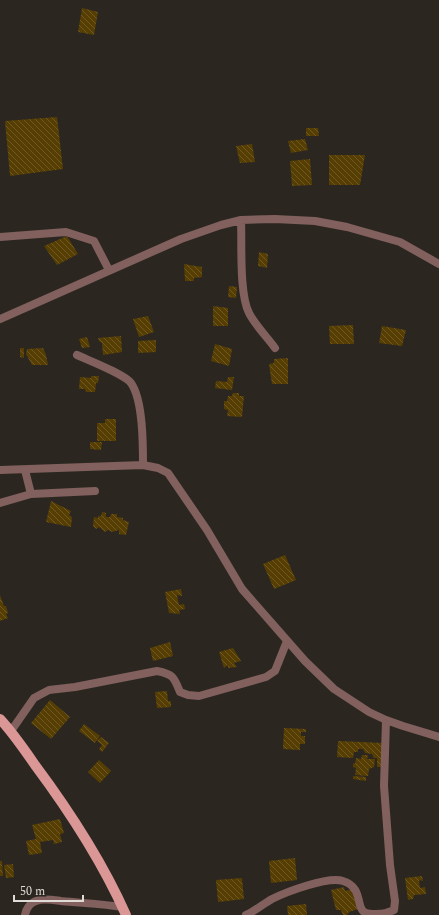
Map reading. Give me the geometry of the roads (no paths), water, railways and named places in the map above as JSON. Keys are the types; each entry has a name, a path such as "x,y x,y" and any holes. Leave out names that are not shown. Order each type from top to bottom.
{"main road":[{"path":"0,719 11,731 61,799 113,886 125,911"}],"street":[{"path":"0,319 180,239 241,220 283,219 315,221 400,242 439,264"},
{"path":"241,220 242,278 246,304 249,314 275,348"},
{"path":"0,237 66,232 94,241 109,270"},
{"path":"78,355 120,375 131,383 137,396 140,409 144,464"},
{"path":"0,470 144,464 168,473 207,530 242,589 305,661 334,689 369,712 386,720 439,737"},
{"path":"25,470 31,494"},
{"path":"0,502 31,494 95,491"},
{"path":"11,731 34,698 49,690 74,688 157,671 169,673 175,679 180,692 188,695 199,696 266,677 275,670 287,641"},
{"path":"246,915 288,892 316,883 336,879 347,883 356,890 361,909 364,912 385,914 394,910 395,901 390,865 384,786 386,720"},
{"path":"25,915 27,908 31,904 36,901 46,900 104,904 125,911"}]}
